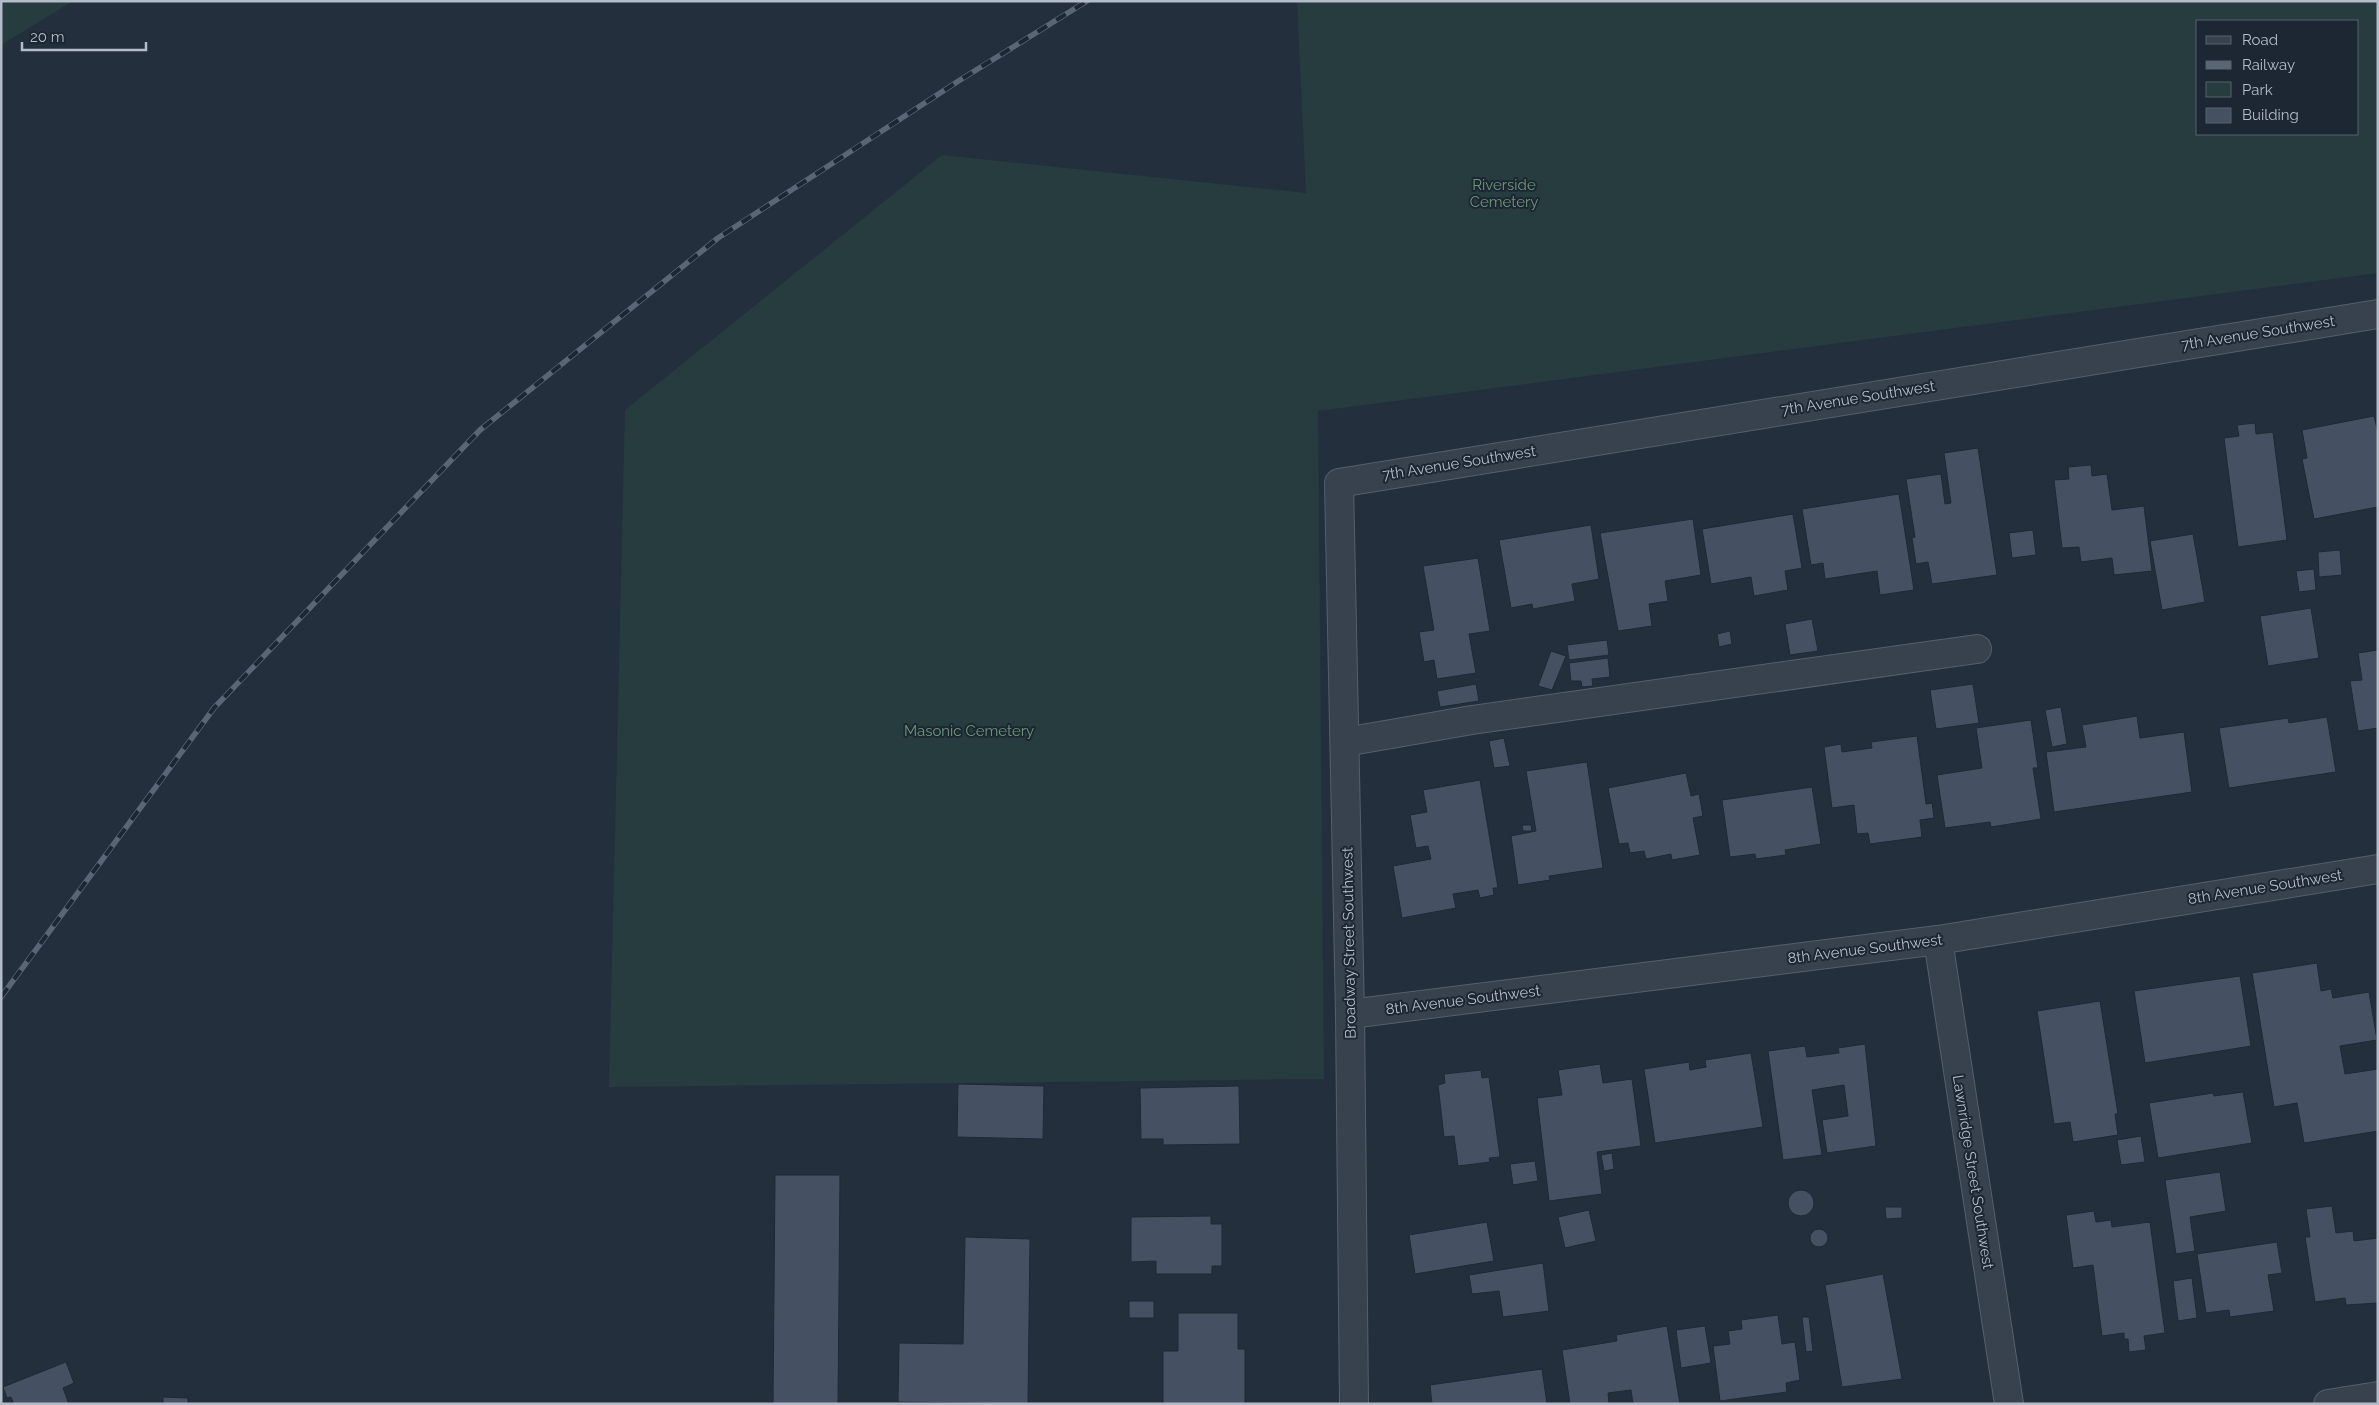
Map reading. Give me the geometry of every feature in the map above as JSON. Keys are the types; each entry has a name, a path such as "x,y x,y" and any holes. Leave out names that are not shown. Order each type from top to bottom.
{"street":[{"name":"7th Avenue Southwest","path":"1339,483 2378,314"},
{"name":"Broadway Street Southwest","path":"1339,483 1350,1014 1354,1404"},
{"path":"1345,742 1472,720 1977,649"},
{"name":"8th Avenue Southwest","path":"1350,1014 1938,940 2378,869"},
{"name":"Lawnridge Street Southwest","path":"1938,940 2009,1404"},
{"path":"2328,1404 2378,1396"}],"green space":[{"path":"1,1 73,1 1,45"},
{"name":"Masonic Cemetery","path":"1297,1 2378,1 2378,273 1318,411 1324,1079 609,1087 625,410 942,155 1306,193"}],"building":[{"path":"2374,416 2378,433 2378,507 2314,519 2302,459 2307,458 2302,430"},
{"path":"2255,423 2256,434 2273,432 2287,540 2238,547 2224,438 2239,436 2237,425"},
{"path":"1978,448 1997,575 1932,584 1928,562 1916,564 1912,538 1915,537 1906,479 1941,474 1945,504 1951,503 1944,453"},
{"path":"2091,465 2092,476 2107,474 2112,510 2144,506 2152,571 2114,575 2112,558 2081,562 2079,547 2062,548 2054,480 2069,479 2068,467"},
{"path":"1899,494 1914,590 1880,595 1877,571 1825,579 1823,563 1811,565 1802,509"},
{"path":"1793,514 1802,568 1785,571 1788,590 1754,596 1751,577 1711,584 1702,529"},
{"path":"1693,519 1701,575 1665,581 1668,601 1649,604 1652,626 1618,631 1600,533"},
{"path":"1591,525 1599,579 1572,584 1575,601 1533,609 1532,604 1511,608 1499,540"},
{"path":"2033,530 2036,555 2012,558 2009,533"},
{"path":"2193,534 2205,602 2162,610 2150,541"},
{"path":"2340,550 2342,575 2319,577 2318,552"},
{"path":"1478,558 1490,631 1469,634 1476,673 1437,679 1434,660 1424,662 1419,632 1434,630 1423,566"},
{"path":"2314,569 2316,590 2299,592 2296,571"},
{"path":"2311,608 2319,658 2268,666 2260,616"},
{"path":"1812,619 1818,651 1790,655 1785,624"},
{"path":"1730,631 1732,644 1719,647 1717,634"},
{"path":"1607,640 1609,655 1569,660 1567,645"},
{"path":"2378,650 2378,728 2358,731 2350,681 2362,680 2358,653"},
{"path":"1551,651 1566,656 1552,690 1538,686"},
{"path":"1608,658 1610,677 1592,679 1593,686 1582,687 1581,681 1571,681 1569,663"},
{"path":"1476,684 1479,701 1440,707 1437,691"},
{"path":"1973,684 1979,723 1936,729 1930,690"},
{"path":"2061,707 2067,744 2052,747 2045,710"},
{"path":"2137,716 2140,738 2184,732 2192,792 2054,812 2046,752 2086,747 2082,725"},
{"path":"2327,717 2336,772 2229,788 2219,728 2288,718 2289,723"},
{"path":"2031,720 2038,768 2033,768 2041,819 1991,827 1990,822 1945,828 1937,775 1982,768 1976,728"},
{"path":"1917,736 1926,804 1932,803 1934,818 1920,820 1922,837 1870,844 1868,833 1857,834 1854,805 1832,808 1824,747 1841,744 1842,752 1872,748 1871,742"},
{"path":"1504,738 1510,766 1494,768 1489,741"},
{"path":"1587,762 1603,868 1549,876 1550,880 1518,885 1511,836 1536,831 1526,771"},
{"path":"1686,773 1691,796 1699,794 1703,816 1693,818 1700,855 1672,860 1671,854 1646,859 1644,851 1630,853 1628,843 1619,844 1608,788"},
{"path":"1480,780 1498,888 1493,888 1494,895 1480,898 1478,890 1453,894 1456,908 1402,918 1393,866 1431,859 1428,846 1416,848 1410,815 1427,812 1423,790"},
{"path":"1812,787 1821,844 1785,850 1786,855 1756,859 1755,854 1730,857 1722,800"},
{"path":"1522,825 1531,825 1532,831 1523,831"},
{"path":"2317,963 2321,991 2331,989 2333,998 2369,992 2377,1040 2340,1046 2345,1074 2378,1069 2378,1131 2304,1143 2297,1103 2274,1107 2252,973"},
{"path":"2240,976 2251,1046 2145,1063 2134,991"},
{"path":"2100,1001 2118,1114 2115,1114 2118,1135 2073,1142 2070,1122 2054,1124 2037,1011"},
{"path":"1865,1044 1876,1146 1827,1153 1822,1120 1848,1116 1844,1085 1812,1090 1822,1155 1783,1160 1768,1051 1805,1046 1807,1057 1839,1053 1838,1048"},
{"path":"1751,1053 1763,1127 1655,1143 1644,1069 1689,1062 1690,1070 1706,1067 1705,1060"},
{"path":"1600,1064 1603,1083 1632,1079 1641,1146 1597,1152 1602,1194 1549,1201 1537,1098 1562,1095 1558,1070"},
{"path":"1481,1070 1482,1078 1489,1077 1500,1157 1489,1158 1490,1162 1458,1166 1454,1136 1444,1137 1438,1085 1445,1083 1444,1074"},
{"path":"958,1084 1044,1086 1043,1139 957,1137"},
{"path":"1239,1086 1240,1144 1163,1145 1163,1139 1141,1139 1140,1088"},
{"path":"2243,1092 2252,1143 2158,1158 2149,1103 2213,1093 2214,1096"},
{"path":"2141,1136 2145,1162 2121,1165 2117,1140"},
{"path":"1612,1153 1614,1169 1604,1171 1601,1155"},
{"path":"1535,1161 1538,1181 1513,1185 1510,1164"},
{"path":"2220,1172 2226,1211 2190,1217 2195,1251 2176,1254 2165,1180"},
{"path":"775,1175 840,1175 838,1404 773,1404"},
{"path":"1801,1190 1810,1194 1814,1203 1810,1212 1801,1216 1792,1212 1788,1203 1792,1194"},
{"path":"2332,1206 2336,1233 2353,1231 2354,1241 2378,1238 2378,1303 2346,1305 2345,1298 2315,1302 2305,1237 2310,1237 2306,1209"},
{"path":"1885,1207 1902,1207 1902,1218 1886,1219"},
{"path":"1589,1210 1596,1241 1565,1248 1558,1217"},
{"path":"2094,1211 2096,1222 2111,1220 2112,1227 2150,1222 2165,1333 2144,1336 2146,1350 2129,1352 2128,1339 2124,1339 2124,1333 2102,1336 2093,1265 2073,1268 2066,1215"},
{"path":"1211,1216 1211,1224 1222,1224 1222,1266 1212,1266 1212,1274 1156,1274 1156,1261 1131,1262 1131,1217"},
{"path":"1487,1222 1494,1261 1415,1274 1409,1235"},
{"path":"1819,1229 1825,1232 1828,1238 1825,1244 1819,1247 1813,1244 1810,1238 1813,1232"},
{"path":"965,1237 1030,1239 1028,1404 898,1402 899,1343 963,1344"},
{"path":"2277,1242 2282,1273 2268,1275 2274,1311 2230,1317 2229,1310 2206,1313 2197,1254"},
{"path":"1543,1263 1549,1311 1503,1317 1499,1291 1472,1294 1469,1275"},
{"path":"1883,1274 1902,1379 1842,1387 1825,1285"},
{"path":"2192,1278 2197,1318 2178,1321 2173,1281"},
{"path":"1129,1301 1154,1301 1154,1318 1129,1318"},
{"path":"1178,1313 1238,1313 1238,1349 1245,1349 1245,1404 1163,1404 1163,1351 1178,1351"},
{"path":"1778,1315 1782,1344 1795,1342 1800,1380 1786,1383 1787,1392 1720,1401 1713,1346 1730,1344 1728,1331 1742,1329 1741,1320"},
{"path":"1802,1317 1809,1317 1813,1351 1806,1352"},
{"path":"1667,1326 1680,1404 1633,1404 1631,1390 1608,1393 1609,1404 1570,1404 1562,1350 1617,1341 1616,1335"},
{"path":"1705,1326 1711,1363 1681,1368 1676,1330"},
{"path":"66,1362 74,1383 63,1388 69,1404 14,1404 11,1397 7,1398 3,1387"},
{"path":"1542,1369 1547,1404 1432,1404 1430,1385"},
{"path":"163,1397 188,1398 188,1404 163,1404"}],"railway":[{"path":"1,997 214,708 480,430 718,238 960,80 1087,1"}],"park label":[{"name":"Riverside Cemetery","path":"1504,194"}]}
